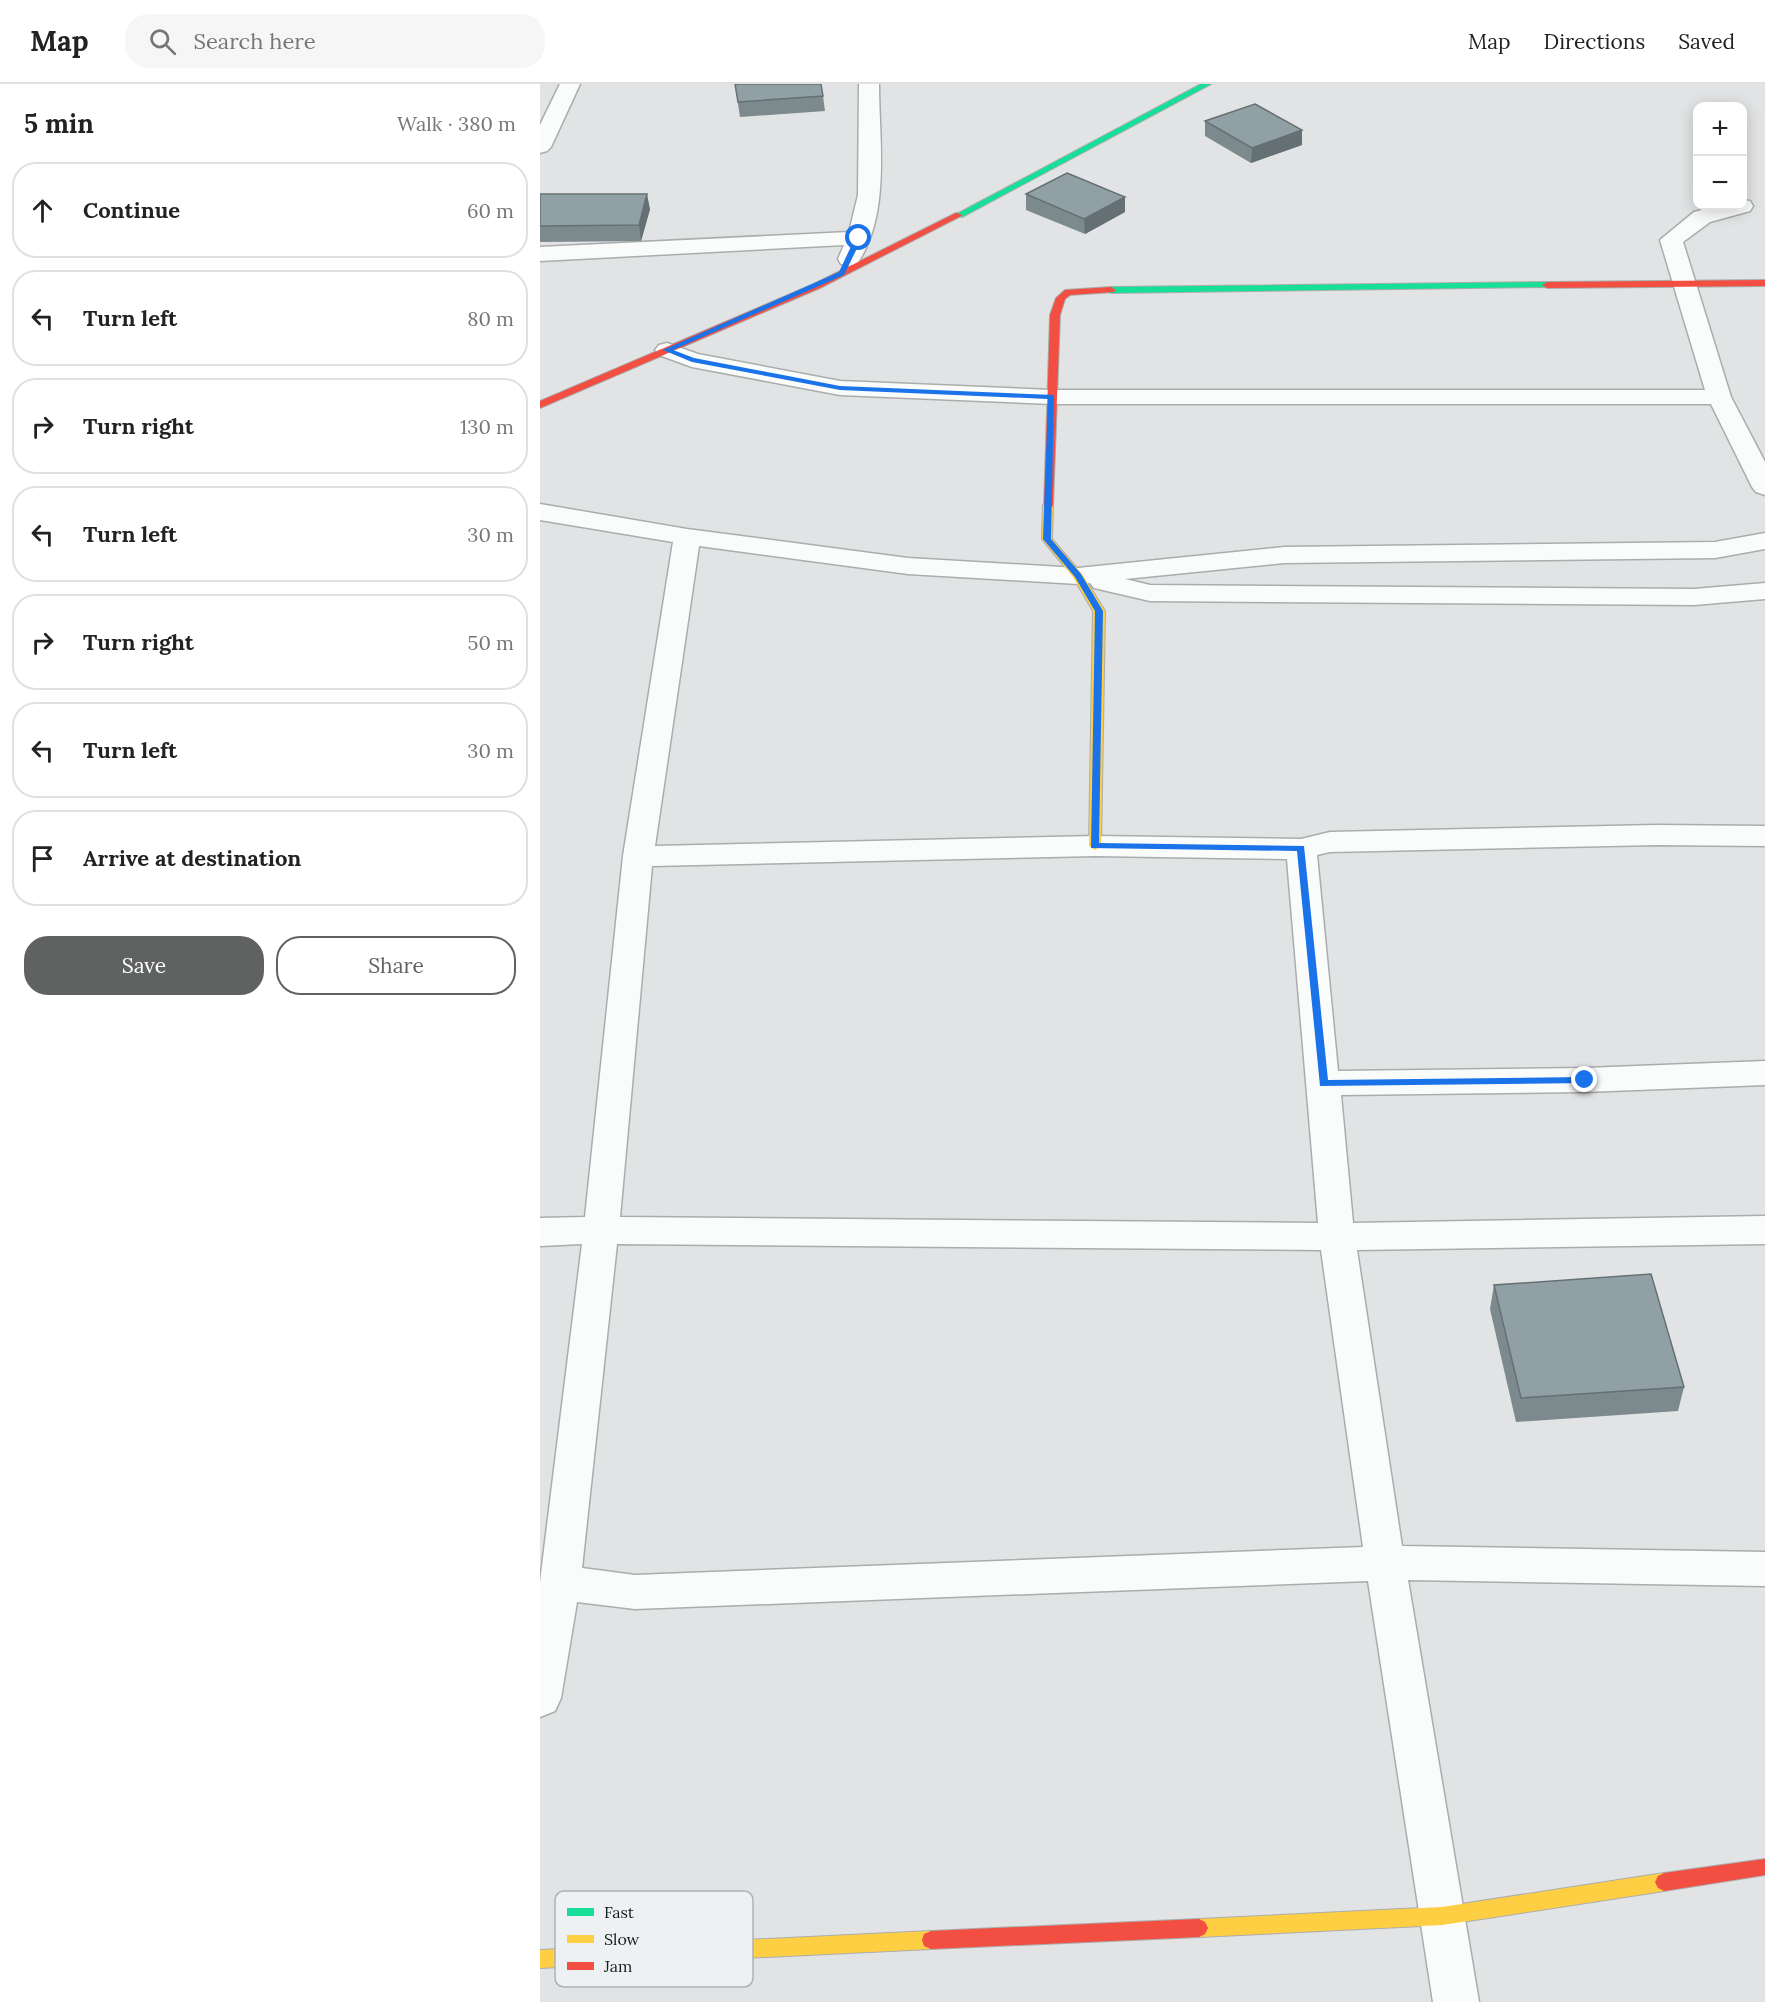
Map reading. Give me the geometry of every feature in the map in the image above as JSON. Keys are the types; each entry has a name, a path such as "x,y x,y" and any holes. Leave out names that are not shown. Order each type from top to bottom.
{"street":[{"path":"540,147 570,84"},
{"path":"842,274 859,238 870,195 869,84"},
{"path":"540,405 842,274 1029,180 1207,84"},
{"path":"1747,205 1765,201"},
{"path":"1727,210 1702,217 1671,240 1719,397 1765,487"},
{"path":"540,254 859,238"},
{"path":"1095,846 1099,611 1078,576 1047,539 1055,315 1061,298 1068,292 1160,288 1765,283"},
{"path":"667,350 692,360 840,388 1052,397 1719,397"},
{"path":"540,512 687,537 908,566 1078,576 1284,555 1715,550 1765,541"},
{"path":"540,1698 560,1583 601,1230 638,855 687,537"},
{"path":"1078,576 1150,593 1694,597 1765,591"},
{"path":"638,855 1095,846 1301,849 1330,842 1657,835 1765,836"},
{"path":"1301,849 1337,1238 1385,1563 1456,2002"},
{"path":"1323,1083 1585,1080 1765,1073"},
{"path":"540,1232 601,1230 1337,1238 1765,1230"},
{"path":"560,1583 635,1592 1385,1563 1765,1569"},
{"path":"753,1949 1442,1916 1765,1867"},
{"path":"540,1959 555,1958"}],"building":[{"path":"735,84 821,84 823,96 738,102"},
{"path":"1255,104 1302,130 1252,148 1205,121"},
{"path":"1067,173 1125,197 1084,219 1026,194"},
{"path":"540,194 647,194 639,225 540,226"},
{"path":"1651,1274 1684,1387 1521,1398 1494,1285"}],"traffic: fast":[{"path":"959,215 1207,84"},
{"path":"1111,290 1547,285"}],"traffic: slow":[{"path":"1048,505 1047,539 1078,576 1099,611 1095,846"},
{"path":"1199,1928 1442,1916 1664,1882"},
{"path":"753,1949 931,1940"},
{"path":"540,1959 555,1958"}],"traffic: jam":[{"path":"540,405 817,286 959,215"},
{"path":"1547,285 1765,283"},
{"path":"1048,505 1055,315 1061,298 1068,292 1111,290"},
{"path":"1664,1882 1765,1867"},
{"path":"931,1940 1199,1928"}],"route":[{"path":"859,238 842,274 667,350 692,360 840,388 1052,397 1047,539 1078,576 1099,611 1095,846 1301,849 1323,1083 1585,1080"}]}
